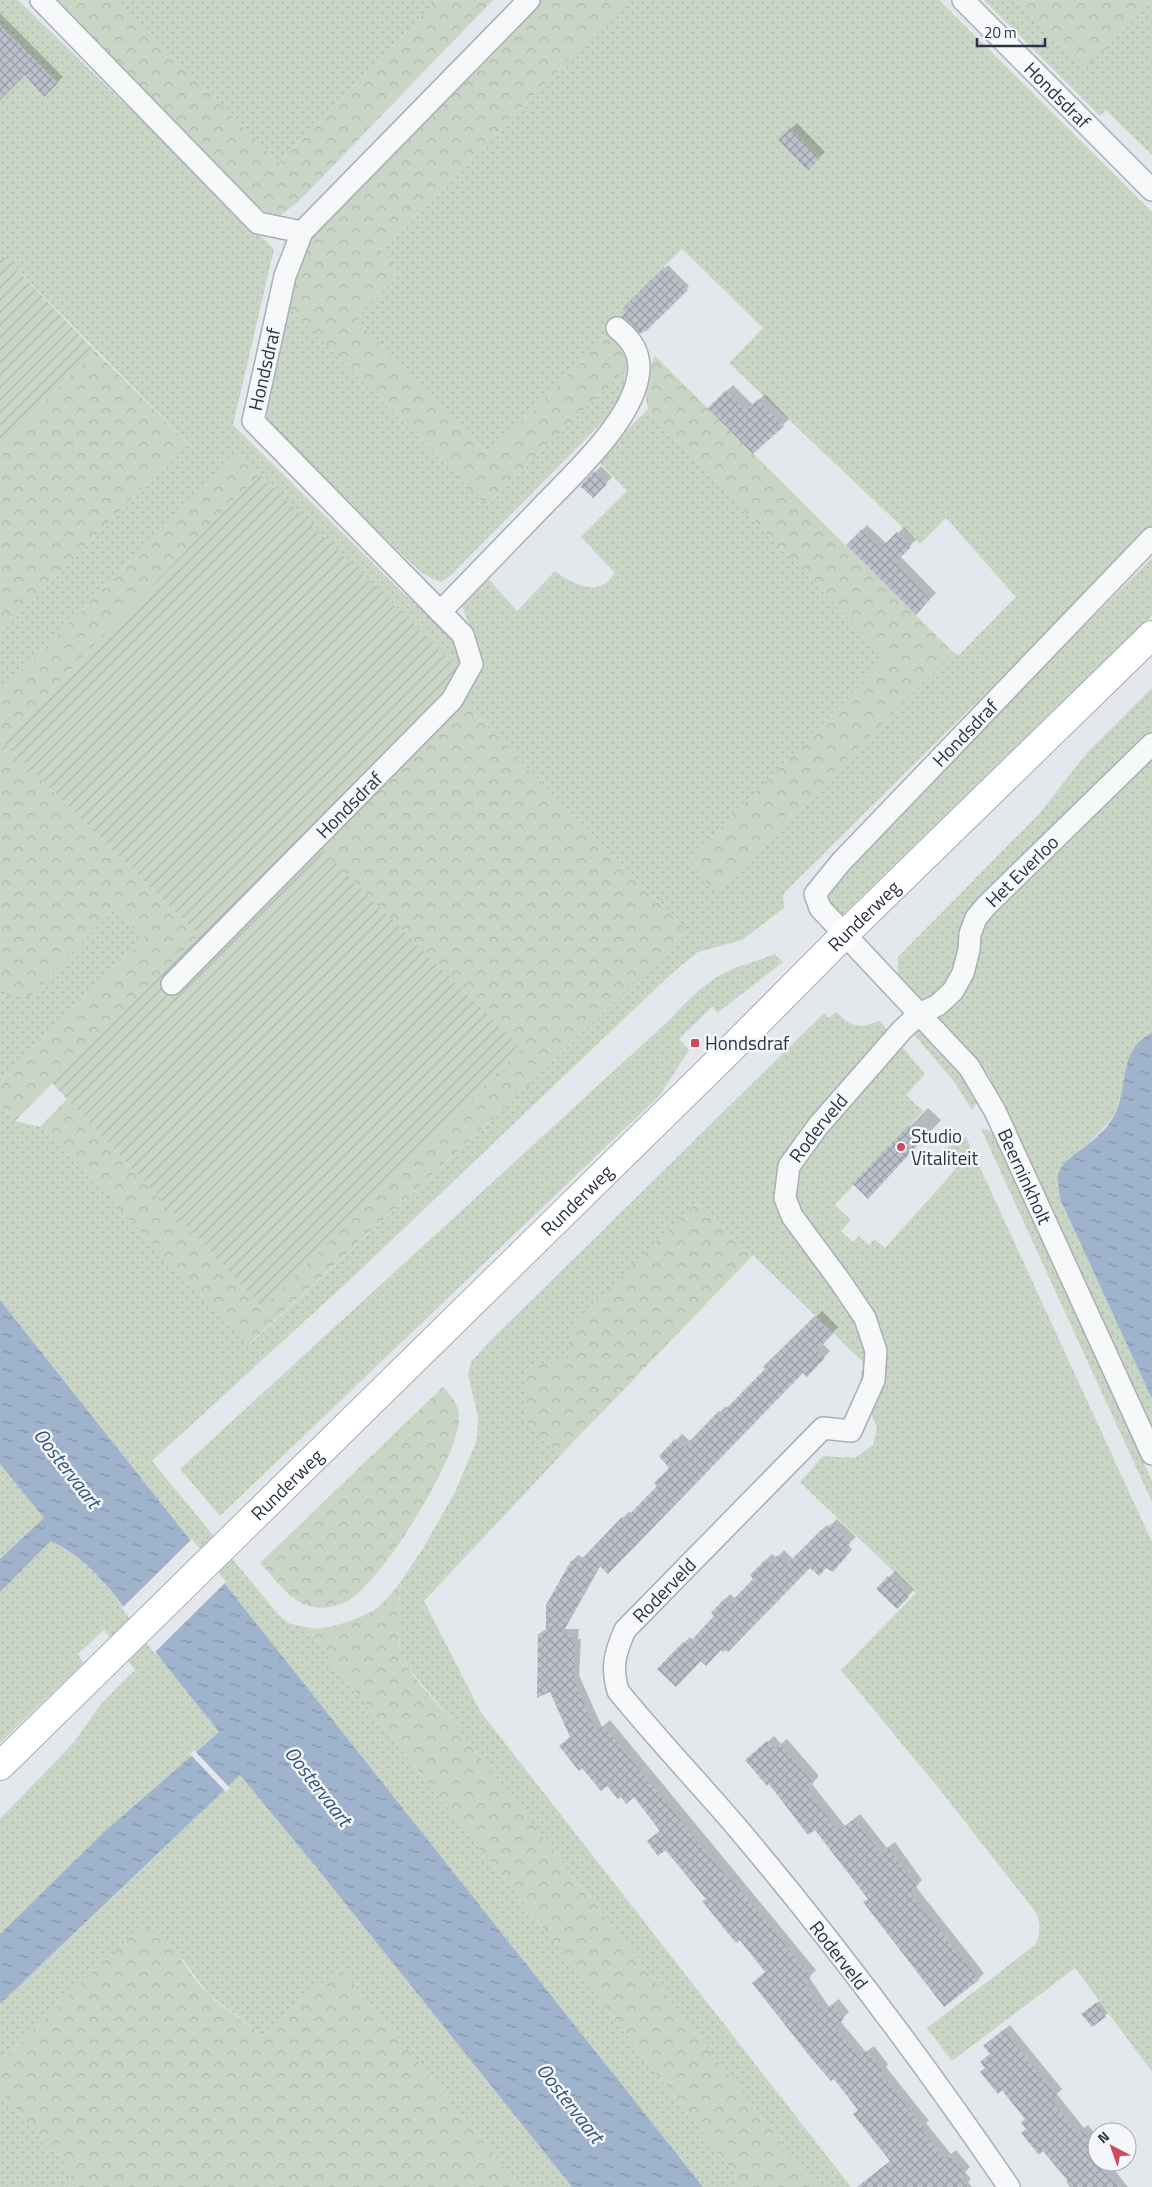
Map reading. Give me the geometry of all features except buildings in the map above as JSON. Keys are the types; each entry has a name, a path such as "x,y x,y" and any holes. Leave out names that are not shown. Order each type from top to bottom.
{"street":[{"path":"41,0 258,223 302,232"},
{"name":"Hondsdraf","path":"172,984 452,700 472,664 463,635 253,421 285,276 302,232 529,0"},
{"name":"Hondsdraf","path":"964,0 1152,190"},
{"path":"440,612 603,443 625,409 638,379 640,364 636,350 629,337 617,328"},
{"name":"Hondsdraf","path":"844,935 820,908 815,894 841,862 1152,538"},
{"name":"Runderweg","path":"0,1766 741,1039 844,935 1152,635"},
{"name":"Het Everloo","path":"919,1014 938,1005 953,991 963,973 969,950 970,934 976,918 986,906 1152,744"},
{"name":"Beerninkholt","path":"844,935 969,1067 995,1111 1152,1454"},
{"name":"Roderveld","path":"919,1014 902,1030 800,1150 789,1166 785,1198 792,1216 866,1318 876,1351 874,1380 851,1431 823,1428 624,1630 615,1652 613,1675 618,1691 740,1831 910,2045 1009,2187"}],"green space":[{"path":"0,0 18,0 274,249 233,425 403,593 453,637 460,654 461,670 238,453 0,692 0,634 187,442 0,252"},
{"path":"52,0 116,0 279,163 437,0 493,0 298,202 281,215 270,216 253,202"},
{"path":"116,0 437,0 279,163"},
{"path":"528,0 627,0 381,250 401,273 356,319 489,455 621,322 644,345 627,368 486,505 288,307 302,248"},
{"path":"627,0 939,0 1152,212 1152,529 786,891 783,896 784,908 742,940 698,952 670,975 355,1275 152,1461 277,1613 288,1623 309,1628 330,1660 563,1953 745,2187 703,2187 0,1300 0,1105 15,1121 40,1127 250,1344 532,1082 686,930 461,700 471,687 476,674 478,652 461,602 484,574 517,611 555,571 570,581 589,587 602,585 609,581 615,573 581,537 627,491 597,460 647,410 887,658 687,862 716,890 953,652 959,655 1016,597 946,518 920,544 729,363 763,328 682,249 655,275 637,299 622,314 621,322 489,455 356,319 401,273 381,250"},
{"path":"984,0 1015,0 1084,69 1152,2 1152,155 1106,110 1100,116"},
{"path":"1015,0 1152,0 1152,2 1084,70"},
{"path":"0,252 95,351 0,445"},
{"path":"288,307 486,505 627,368 620,404 442,582 421,572 315,472 269,422 264,408"},
{"path":"95,351 187,442 0,634 0,445"},
{"path":"655,356 953,652 716,891 687,862 887,658 647,410 643,381"},
{"path":"238,453 260,474 2,741 199,935 15,1121 0,1105 0,1084 145,939 115,909 29,997 8,996 0,987 0,692"},
{"path":"260,474 461,670 461,700 318,846 521,1048 263,1308 52,1083 199,935 2,741"},
{"path":"1152,558 1152,616 835,922 826,900 827,889 834,877"},
{"path":"1152,688 1152,1033 1142,1038 1113,1118 1087,1146 1067,1159 1057,1185 1060,1199 1152,1399 1152,1430 989,1076 898,975 898,957 1039,814 1086,754"},
{"path":"461,700 686,930 532,1082 249,1344 40,1127 67,1099 263,1308 521,1048 317,846"},
{"path":"115,909 145,939 0,1084 0,987 8,995 29,997"},
{"path":"774,954 783,962 717,1013 713,1006 679,1039 689,1050 660,1095 220,1516 180,1469 666,1023 699,990 728,971"},
{"path":"836,1012 854,1025 866,1025 879,1021 925,1074 906,1095 923,1111 835,1205 851,1220 841,1231 853,1242 859,1236 869,1245 874,1239 885,1248 956,1169 941,1155 954,1141 966,1137 1152,1542 1152,2072 1075,1968 952,2061 927,2028 1035,1945 1039,1930 1037,1914 941,1791 841,1670 916,1593 800,1482 823,1456 855,1458 873,1445 877,1427 869,1409 883,1370 859,1320 870,1366 857,1402 863,1362 698,1202 569,1359 527,1422 559,1457 424,1601 480,1711 851,2187 816,2187 408,1667 400,1654 397,1624 401,1581 422,1550 455,1492 477,1440 478,1417 468,1374 471,1362 490,1341 820,1017 825,1013 828,1018"},
{"path":"918,1026 960,1073 974,1092 977,1101 972,1110 955,1083 912,1032"},
{"path":"981,1129 988,1130 993,1134 1152,1481 1152,1502"},
{"path":"698,1202 753,1255 559,1457 527,1422 526,1368 569,1359 569,1326"},
{"path":"443,1387 458,1408 459,1417 456,1434 434,1486 399,1544 380,1569 349,1600 334,1606 319,1608 309,1606 295,1599 260,1563"},
{"path":"0,1464 45,1518 0,1559"},
{"path":"51,1541 69,1551 85,1564 113,1593 169,1669 219,1732 105,1831 0,1934 0,1819 75,1741 101,1704 135,1670 104,1630 78,1654 83,1663 0,1743 0,1592"},
{"path":"401,1581 398,1637 401,1654 410,1671 453,1722 816,2187 745,2187 563,1953 330,1660 309,1628 333,1626 374,1610 392,1593"},
{"path":"240,1775 572,2187 521,2187 340,1968 263,2035 209,1995 183,1960 135,1932 0,2062 0,2004"},
{"path":"146,1929 157,1935 174,1951 210,1996 263,2035 340,1968 521,2187 68,2187 71,2175 62,2159 47,2147 0,2090 0,2062 135,1932"},
{"path":"0,2090 47,2147 62,2159 71,2175 68,2187 0,2187"}],"water":[{"path":"1152,1033 1152,1399 1060,1199 1058,1175 1061,1167 1097,1136 1113,1118 1118,1107 1129,1059 1141,1040"},
{"name":"Oostervaart","path":"0,1300 703,2187 572,2187 240,1775 0,2004 0,1934 105,1831 219,1732 169,1669 113,1593 85,1563 69,1551 51,1541 0,1592 0,1559 44,1518 0,1464"}],"pier":[{"path":"192,1539 226,1582 154,1653 122,1608"},
{"path":"194,1750 230,1788 226,1792 190,1754"}],"place":[{"name":"Hondsdraf","path":"695,1043"},
{"name":"Studio Vitaliteit","path":"901,1147"}]}
